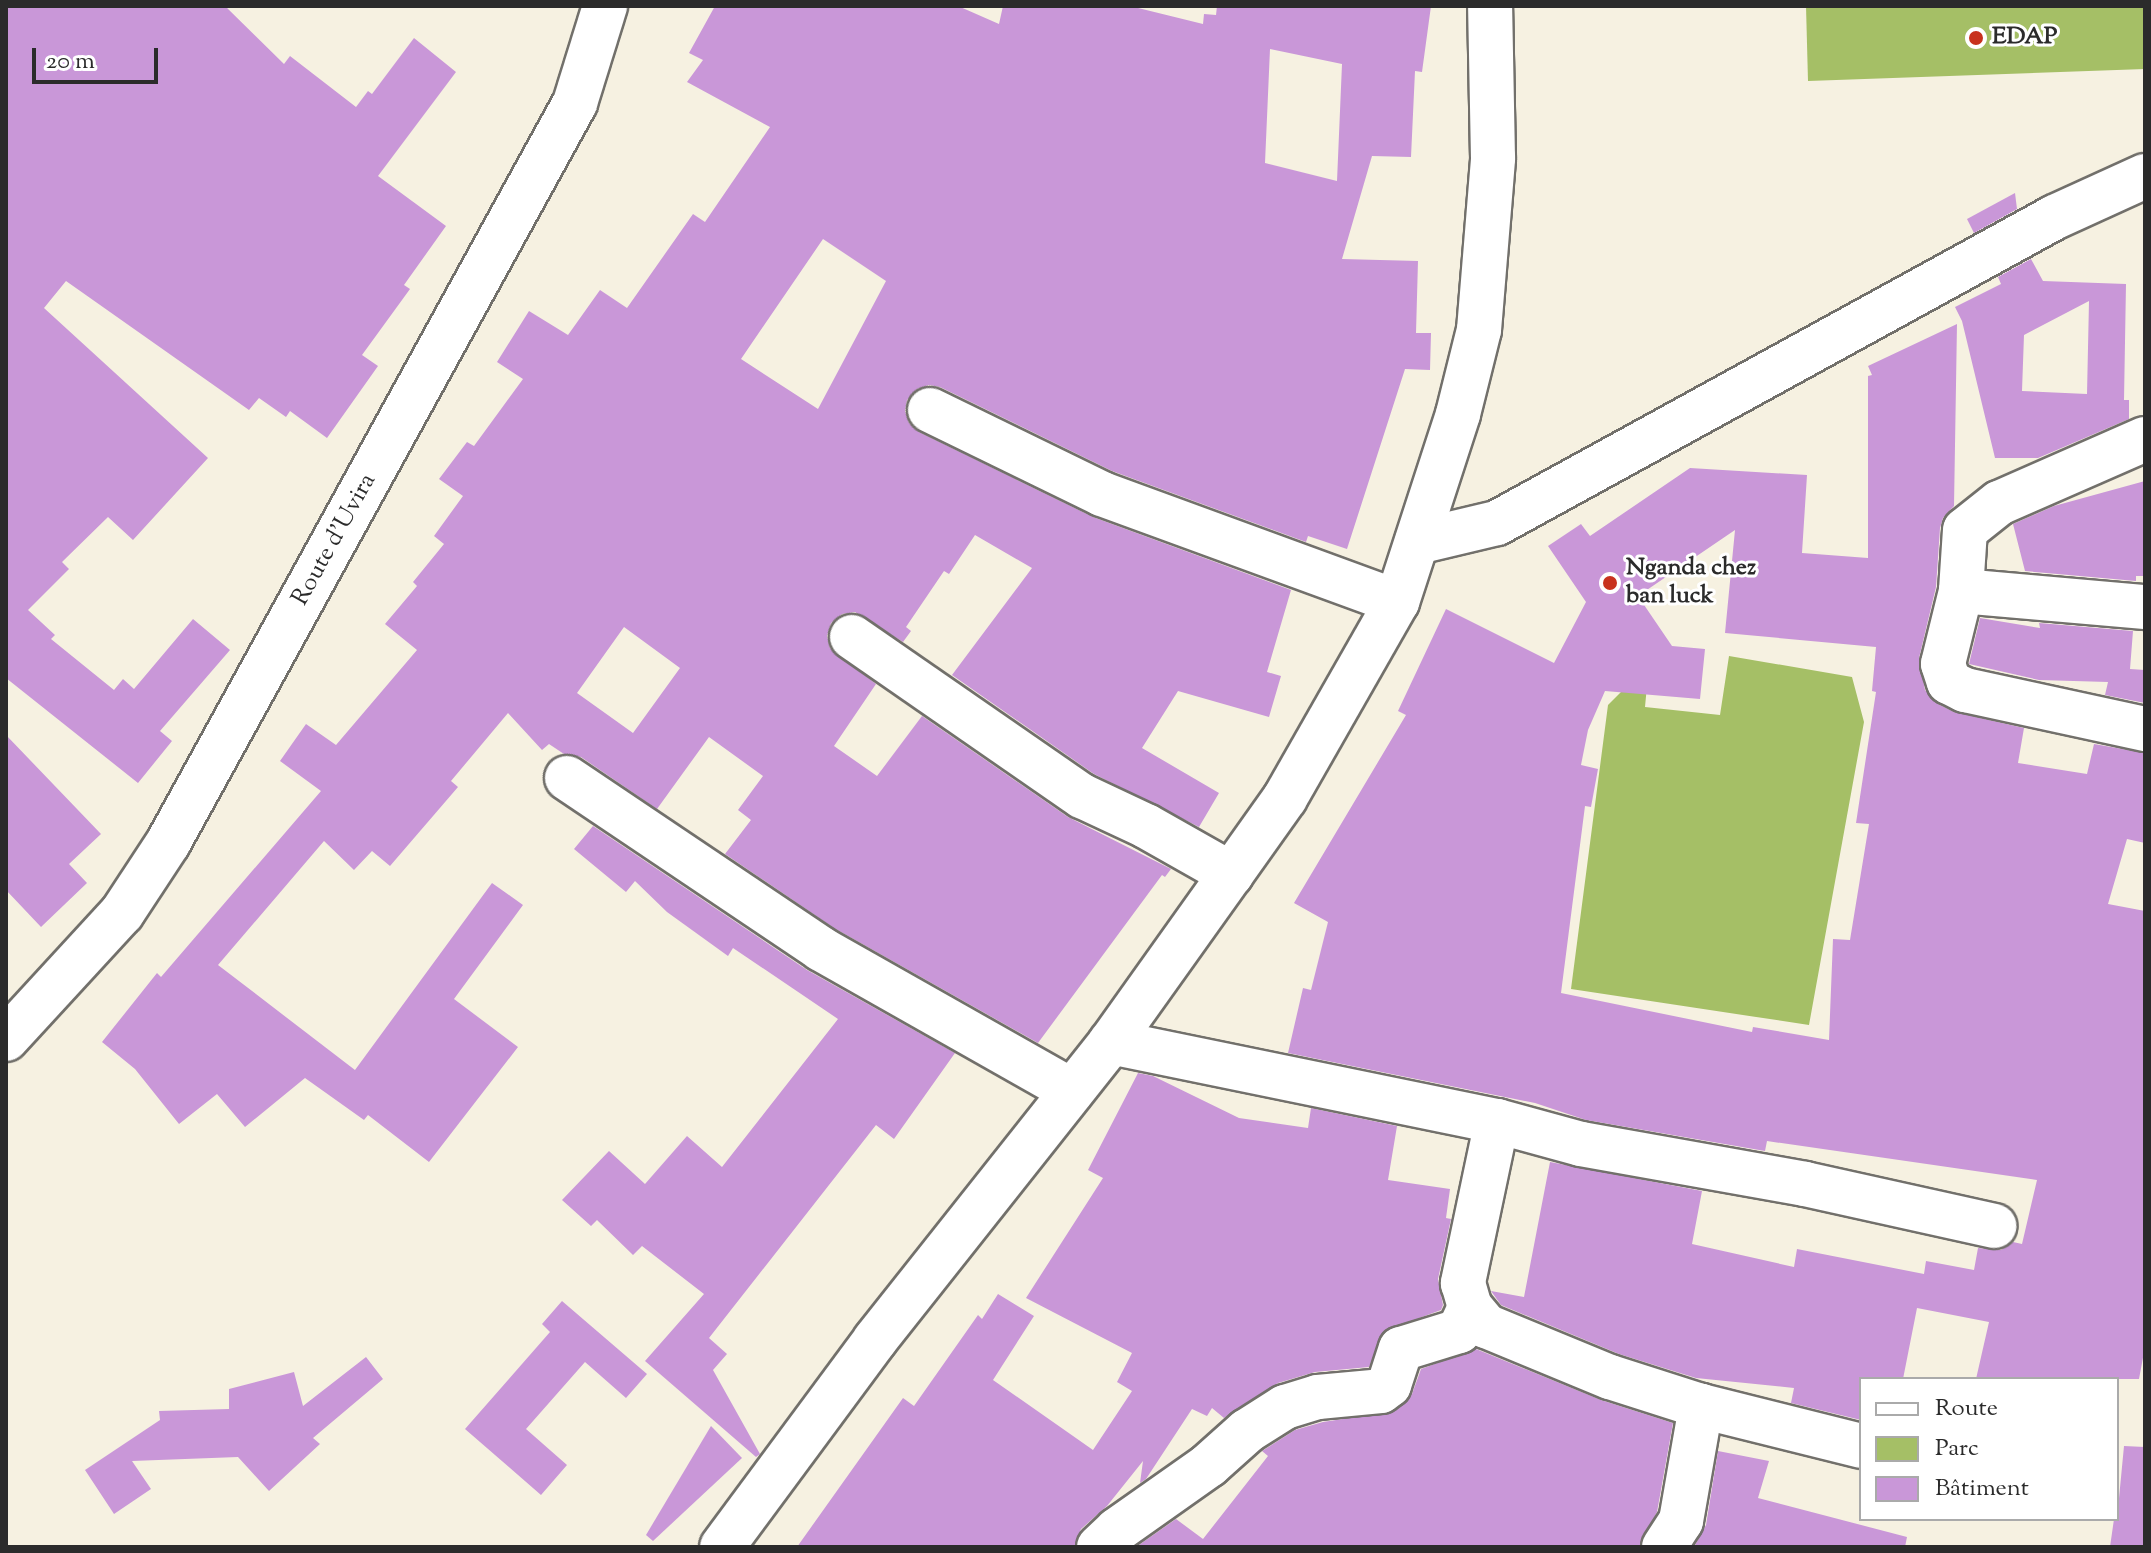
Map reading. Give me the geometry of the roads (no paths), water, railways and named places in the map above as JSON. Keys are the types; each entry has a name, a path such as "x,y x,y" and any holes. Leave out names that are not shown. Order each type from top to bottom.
{"street":[{"name":"Route d'Uvira","path":"6,1039 122,913 168,843 575,103 605,6"},
{"path":"722,1547 875,1340 1111,1042 1231,874 1285,798 1397,602 1458,414 1479,330 1493,158 1490,6"},
{"path":"1417,542 1497,523 2055,217 2145,176"},
{"path":"930,410 1102,494 1397,602"},
{"path":"2145,439 1999,503 1965,530 1961,591 1943,664 1949,682 1965,690 2145,729"},
{"path":"1961,591 2145,607"},
{"path":"852,637 1082,796 1146,826 1231,874"},
{"path":"567,778 821,949 1072,1091"},
{"path":"1111,1042 1497,1121 1581,1144 1805,1184 1994,1226"},
{"path":"1497,1121 1463,1283 1470,1307 1486,1326 1610,1377 1701,1406 1859,1446"},
{"path":"1099,1547 1117,1530 1209,1465 1247,1431 1285,1407 1318,1397 1381,1391 1389,1385 1401,1349 1459,1331 1470,1307"},
{"path":"1664,1547 1681,1521 1701,1406"}],"place":[{"name":"EDAP","path":"1976,38"},
{"name":"Nganda chez ban luck","path":"1610,583"}]}
